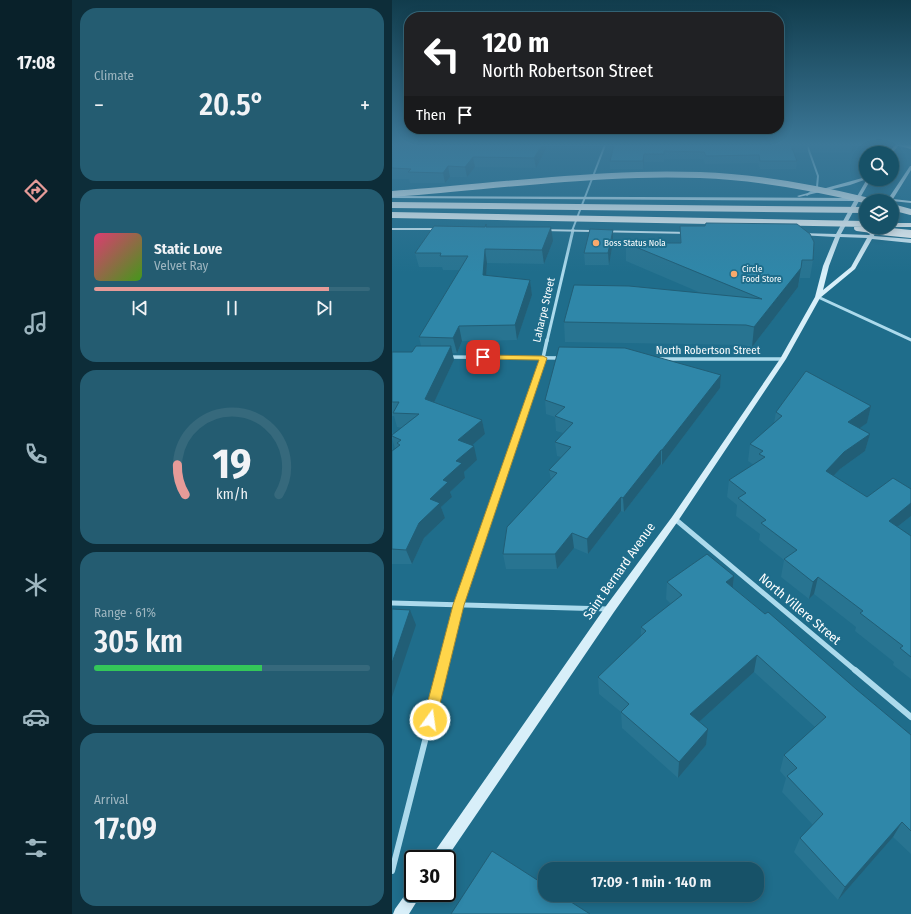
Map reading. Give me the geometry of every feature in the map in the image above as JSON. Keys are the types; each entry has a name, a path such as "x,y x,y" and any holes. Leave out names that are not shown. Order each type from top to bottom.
{"highway":[{"path":"392,195 484,188"},
{"path":"805,188 859,199"},
{"path":"392,205 859,210"},
{"path":"899,206 911,211"},
{"path":"899,210 911,211"},
{"path":"392,215 859,224"},
{"path":"810,222 911,234"},
{"path":"899,225 911,225"}],"street":[{"name":"Laharpe Street","path":"392,871 459,605 543,358 572,231 588,188"},
{"path":"807,195 816,188"},
{"path":"761,200 807,195 832,188"},
{"name":"Saint Bernard Avenue","path":"444,850 610,609 675,519 783,359 818,297 826,266 838,235 864,188"},
{"path":"392,195 857,200"},
{"path":"899,203 911,202"},
{"path":"392,229 446,229"},
{"path":"538,230 696,233"},
{"path":"798,234 871,237 911,241"},
{"name":"Saint Bernard Avenue","path":"818,297 853,268 872,234"},
{"path":"818,297 911,340"},
{"path":"440,356 567,358"},
{"name":"North Robertson Street","path":"654,359 783,359"},
{"name":"North Villere Street","path":"675,519 911,717"},
{"path":"392,603 610,609"},
{"path":"400,914 409,902"}],"building":[{"path":"706,223 797,224 810,234 814,242 813,260 802,260 801,268 754,327 746,325 564,322 574,285 629,286 762,299 626,243 681,243 680,226 705,226"},
{"path":"486,224 486,227 551,227 542,250 485,249 483,275 530,280 515,325 459,326 453,338 419,337 468,256 440,256 441,253 415,253 434,226 485,227"},
{"path":"590,229 613,230 608,253 584,253"},
{"path":"416,346 451,346 425,399 482,420 458,440 474,446 456,461 462,463 443,480 448,482 430,499 440,503 419,523 406,550 392,549 392,451 400,445 397,443 401,440 392,435 419,414 393,413 399,402 392,402 392,352 412,352"},
{"path":"559,347 625,348 721,375 623,498 621,497 587,539 572,533 555,554 503,554 507,527 557,473 549,470 571,447 555,442 573,423 555,416 565,407 545,400"},
{"path":"806,371 871,406 848,422 870,434 844,452 826,471 867,497 893,478 911,489 911,503 889,521 911,536 911,657 900,648 903,646 860,613 863,611 818,577 813,582 784,559 797,550 761,523 766,520 738,498 746,493 729,480 765,457 759,454 763,451 750,444 782,416 776,412"},
{"path":"707,554 734,576 726,582 765,614 768,612 911,735 911,831 902,822 845,887 800,838 823,814 787,776 797,768 784,755 826,717 757,655 690,714 708,729 679,762 621,712 629,704 598,677 646,631 641,627 682,595 667,582"},
{"path":"392,609 410,610 392,663"},
{"path":"492,851 538,881 538,902 571,902 590,914 451,914"}],"place":[{"name":"Boss Status Nola","path":"596,243"},
{"name":"Circle Food Store","path":"734,274"}],"route":[{"path":"430,720 459,605 543,358 483,357"}]}
